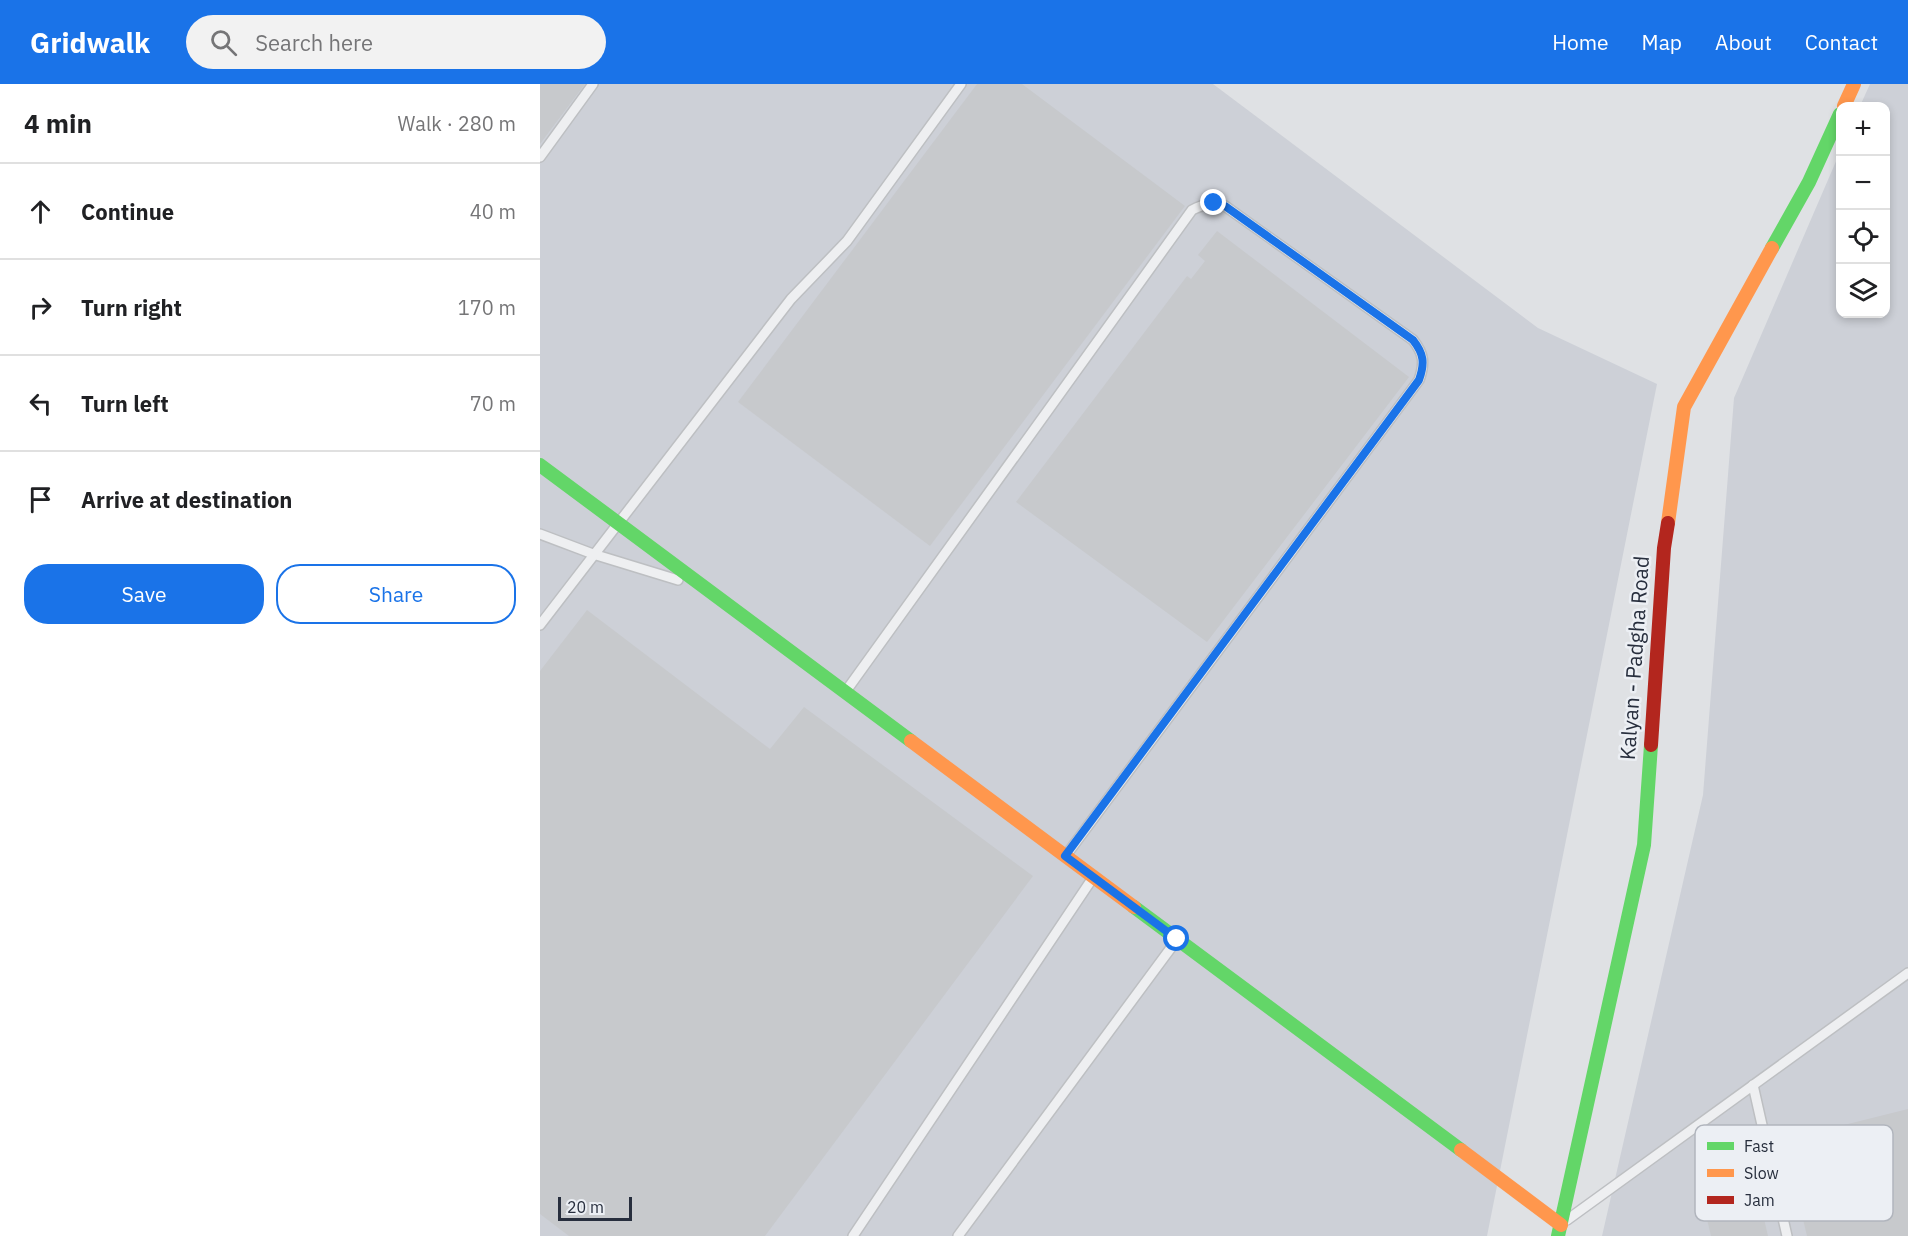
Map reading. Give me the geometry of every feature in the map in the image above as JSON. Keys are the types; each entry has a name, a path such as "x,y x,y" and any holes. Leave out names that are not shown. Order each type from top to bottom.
{"street":[{"path":"1846,102 1854,84"},
{"name":"Kalyan - Padgha Road","path":"1559,1230 1644,845 1664,548 1684,407 1809,182 1836,123"},
{"path":"540,465 1177,939 1559,1230"}],"lane":[{"path":"540,157 593,84"},
{"path":"540,625 791,299 847,242 961,84"},
{"path":"845,692 1192,210 1214,203 1225,206 1413,340 1423,359 1424,367 1419,380 1065,856"},
{"path":"540,534 593,554 706,589"},
{"path":"853,1236 1093,877"},
{"path":"958,1236 1177,939"},
{"path":"1699,1125 1908,973"},
{"path":"1753,1085 1762,1125"},
{"path":"1559,1230 1695,1128"},
{"path":"1785,1221 1788,1236"}],"shaded area":[{"path":"540,84 1213,84 1538,328 1657,384 1487,1236 540,1236"},
{"path":"1870,84 1908,84 1908,1236 1602,1236 1703,795 1734,398 1836,161 1836,318 1890,318 1890,102 1862,102"}],"building":[{"path":"540,84 585,84 540,144"},
{"path":"977,84 1022,84 1185,206 930,546 738,402"},
{"path":"1217,231 1409,377 1207,642 1016,502 1187,276 1191,279 1205,261 1198,255"},
{"path":"587,610 770,749 804,707 1033,876 765,1236 569,1236 540,1214 540,671"},
{"path":"1908,1109 1908,1236 1807,1236 1803,1221 1893,1221 1893,1125 1844,1125"},
{"path":"1707,1221 1765,1221 1768,1236 1711,1236"}],"traffic: fast":[{"path":"1772,248 1809,182 1836,123"},
{"path":"540,465 911,741"},
{"path":"1558,1236 1644,845 1651,745"},
{"path":"1134,907 1461,1150"}],"traffic: slow":[{"path":"1846,102 1854,84"},
{"path":"1668,523 1684,407 1772,248"},
{"path":"911,741 1134,907"},
{"path":"1461,1150 1561,1225"}],"traffic: jam":[{"path":"1651,745 1664,548 1668,523"}],"route":[{"path":"1177,939 1065,856 1419,380 1424,367 1420,350 1413,340 1225,206 1214,203"}]}
